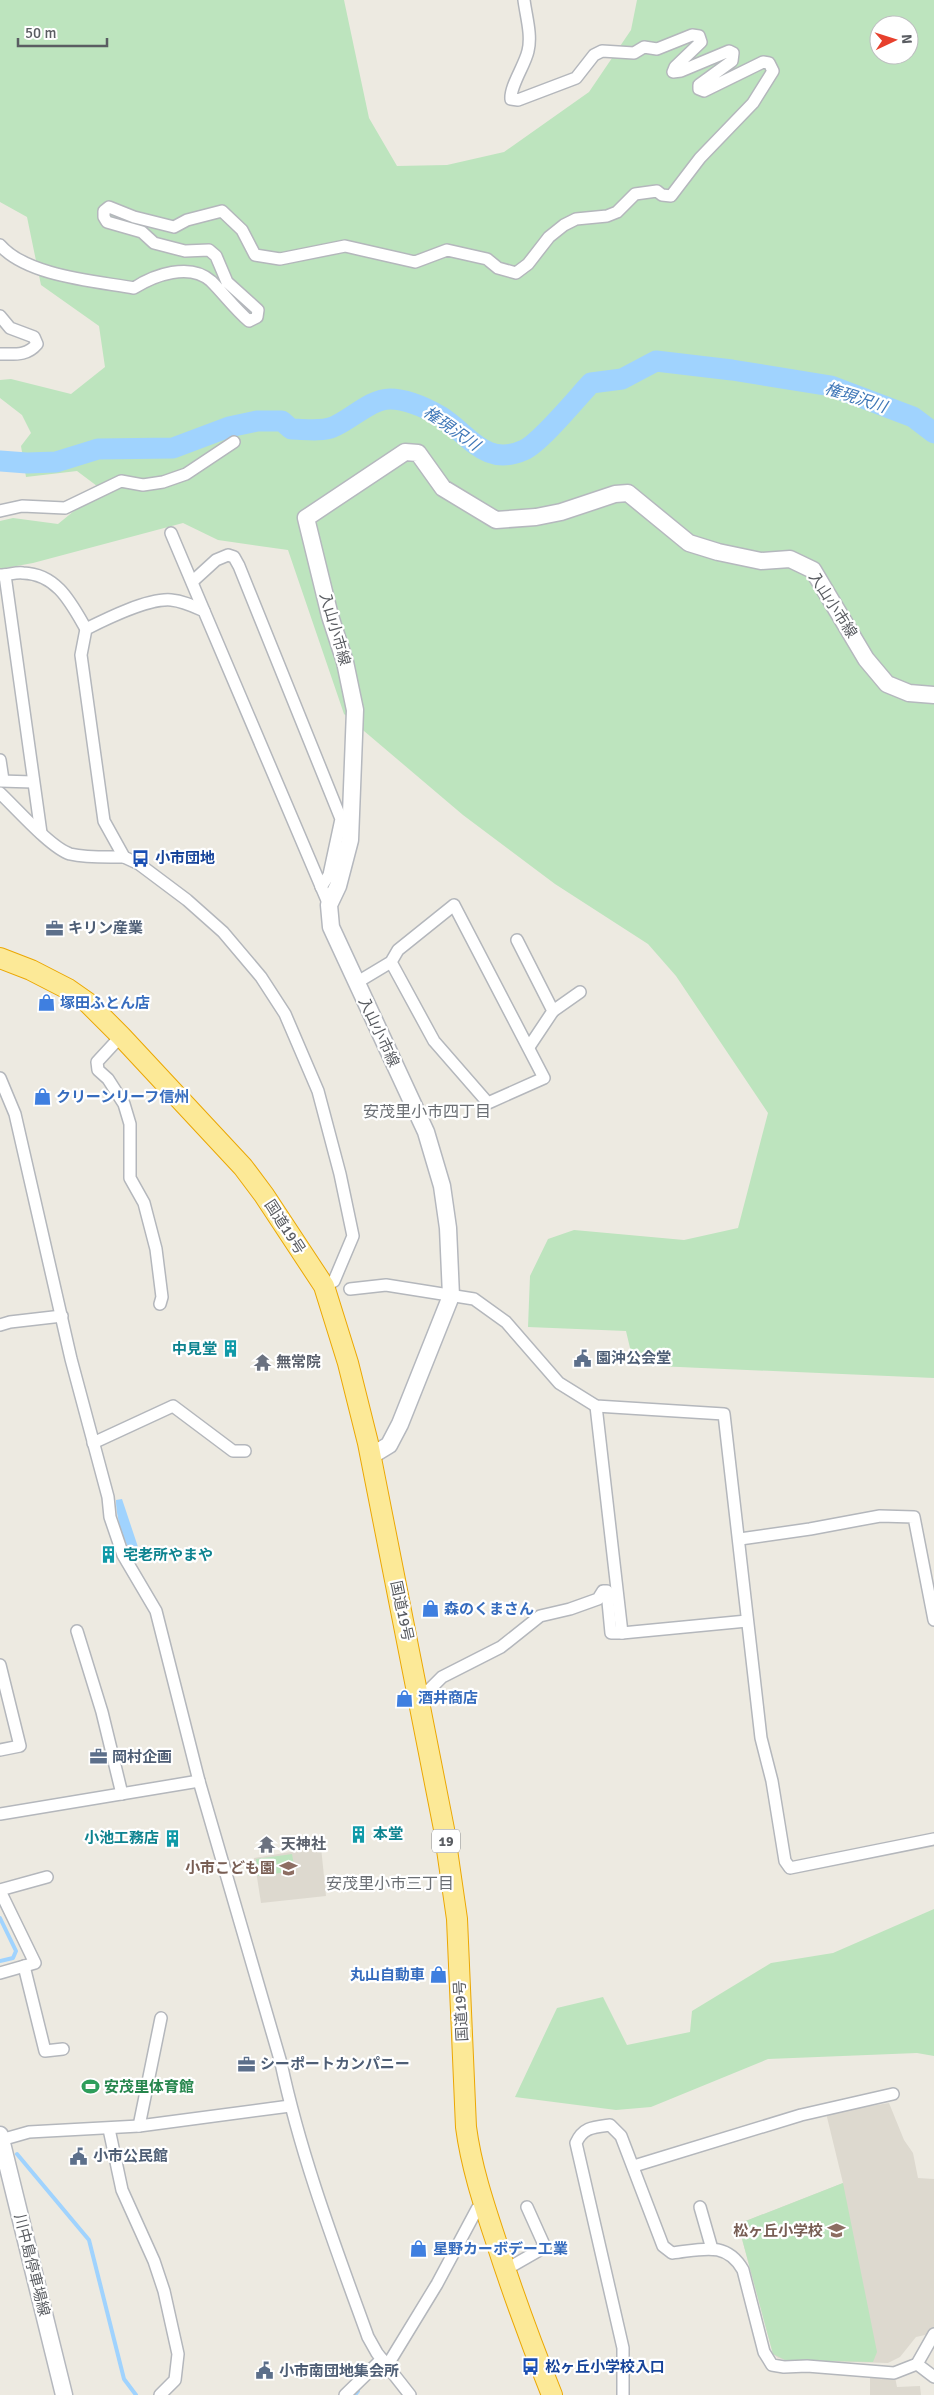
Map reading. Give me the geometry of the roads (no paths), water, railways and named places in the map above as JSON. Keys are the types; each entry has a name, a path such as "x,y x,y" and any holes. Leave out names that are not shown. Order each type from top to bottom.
{"highway":[{"name":"国道19号","path":"0,958 39,973 68,989 88,1003 121,1036 243,1167 324,1286 348,1362 371,1456 420,1699 454,1893 466,2128 469,2150 505,2270 525,2328 552,2395"}],"main road":[{"name":"入山小市線","path":"371,1456 389,1445 400,1424 451,1296 448,1228 442,1186 426,1132 331,928 329,905 338,886 350,840 355,710 345,662 330,616 306,518 405,452 418,453 443,488 496,520 536,517 561,512 615,494 628,493 689,543 718,552 762,561 790,559 813,570 866,659 887,684 909,693 934,695"},
{"name":"川中島停車場線","path":"1,2138 64,2395"}],"street":[{"path":"0,245 6,252 49,272 134,288 150,278 166,274 183,272 200,274 210,280 248,321 257,317 258,310 227,282 216,256 209,250 184,251 154,244 142,232 107,222 104,217 104,211 109,207 134,217 174,227 187,220 222,211 242,230 255,255 280,260 345,246 416,262 447,250 487,258 498,268 516,273 528,264 549,238 576,219 607,216 617,212 635,194 657,192 662,195 671,196 700,158 753,103 773,71 770,63 763,62 704,91 699,89 699,85 732,61 733,53 729,51 680,71 673,72 675,67 701,42 699,36 692,35 657,49 644,47 634,53 602,51 594,56 576,78 518,100 511,99 510,92 520,74 529,49 524,0"},
{"path":"0,316 10,328 34,337 37,344 31,352 0,354"},
{"path":"0,512 22,506 65,508 121,481 143,485 163,482 186,474 234,442"},
{"path":"171,533 329,905"},
{"path":"192,581 216,560 228,555 234,557 239,566 341,819 329,875 321,887"},
{"path":"41,833 2,575 22,572 42,575 57,585 86,629 81,655 104,821 124,856"},
{"path":"86,629 115,614 162,601 169,600 189,604 204,611"},
{"path":"0,760 1,780 34,782"},
{"path":"0,793 41,833 68,853 95,858 124,856 139,864 175,890 223,932 261,977 285,1014 318,1091 340,1174 353,1236 334,1281 324,1286"},
{"path":"356,982 391,962 398,950 454,905 544,1078 488,1103 434,1041 391,962"},
{"path":"517,940 553,1011"},
{"path":"529,1047 553,1011 580,992"},
{"path":"121,1036 97,1062 98,1070 108,1079 124,1104 130,1124 130,1178 144,1203 156,1250 162,1297 160,1304"},
{"path":"0,1078 15,1114 62,1316 108,1497 110,1516 123,1556 156,1611 199,1781 281,2062 290,2106 311,2180 368,2337 384,2362 410,2395"},
{"path":"350,1289 386,1286 426,1290 474,1299 506,1322 559,1383 596,1406 724,1414 740,1539 747,1621 761,1738 772,1781 786,1861 790,1868 934,1839"},
{"path":"0,1325 10,1322 62,1316"},
{"path":"93,1443 173,1406 233,1451 245,1451"},
{"path":"596,1406 622,1633"},
{"path":"740,1539 810,1530 880,1516 914,1517 934,1620"},
{"path":"420,1699 442,1677 501,1647 540,1616 570,1609 598,1599 603,1592 607,1591 611,1634 747,1621"},
{"path":"77,1631 102,1712 122,1794"},
{"path":"0,1665 20,1746 0,1750"},
{"path":"0,1814 199,1781"},
{"path":"0,1973 35,1963 0,1890 47,1877"},
{"path":"24,1966 46,2051 63,2049"},
{"path":"139,2126 161,2018"},
{"path":"634,2166 801,2115 893,2094"},
{"path":"1,2138 30,2132 139,2126 290,2106"},
{"path":"623,2395 623,2348 576,2143 581,2133 592,2127 610,2125 621,2136 663,2246 672,2253 712,2249 728,2252 743,2270 764,2352 772,2365 894,2373 917,2364 934,2334"},
{"path":"109,2129 122,2190 154,2261 164,2291 178,2354 175,2380 160,2395"},
{"path":"345,2395 384,2362 437,2284 477,2209 484,2204"},
{"path":"505,2270 545,2247 527,2207"},
{"path":"700,2207 712,2249"},
{"path":"917,2364 934,2377"}],"water":[{"path":"122,1499 139,1550 132,1552 125,1541 118,1520 116,1500"}],"waterway":[{"name":"権現沢川","path":"0,461 27,463 56,462 98,449 173,448 229,427 257,421 282,421 291,429 323,429 340,424 375,402 390,399 409,402 440,416 488,452 498,455 510,454 524,450 539,439 591,383 622,379 656,361 732,370 831,386 913,417 934,433"},
{"path":"0,1918 16,1951 13,1958 0,1961"},
{"path":"17,2154 89,2240 124,2379 136,2395"},
{"path":"355,2395 358,2391"}],"place":[{"name":"小市団地","path":"141,858"},
{"name":"キリン産業","path":"54,928"},
{"name":"塚田ふとん店","path":"46,1003"},
{"name":"クリーンリーフ信州","path":"42,1097"},
{"name":"中見堂","path":"231,1349"},
{"name":"園沖公会堂","path":"582,1358"},
{"name":"無常院","path":"262,1362"},
{"name":"宅老所やまや","path":"109,1555"},
{"name":"森のくまさん","path":"430,1609"},
{"name":"酒井商店","path":"404,1698"},
{"name":"岡村企画","path":"98,1757"},
{"name":"本堂","path":"359,1834"},
{"name":"小池工務店","path":"173,1838"},
{"name":"天神社","path":"267,1844"},
{"name":"小市こども園","path":"289,1868"},
{"name":"丸山自動車","path":"439,1975"},
{"name":"シーポートカンパニー","path":"246,2064"},
{"name":"安茂里体育館","path":"90,2087"},
{"name":"小市公民館","path":"79,2156"},
{"name":"松ヶ丘小学校","path":"837,2231"},
{"name":"星野カーボデー工業","path":"419,2249"},
{"name":"松ヶ丘小学校入口","path":"531,2367"},
{"name":"小市南団地集会所","path":"265,2371"}],"district":[{"name":"安茂里小市四丁目","path":"427,1111"},
{"name":"安茂里小市三丁目","path":"390,1883"}]}
